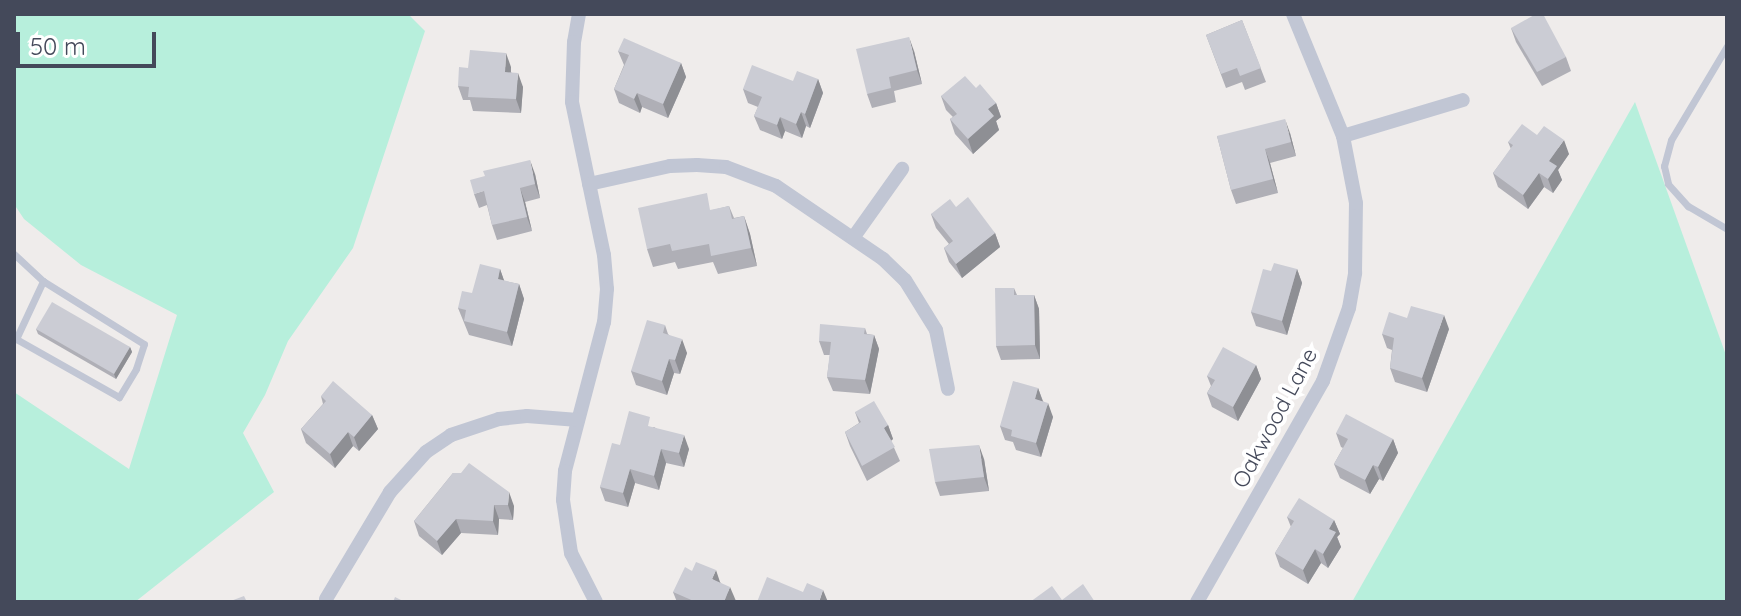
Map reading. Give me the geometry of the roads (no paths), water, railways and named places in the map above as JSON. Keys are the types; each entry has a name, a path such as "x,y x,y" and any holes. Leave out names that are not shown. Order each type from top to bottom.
{"street":[{"path":"579,14 574,42 572,102 604,255 607,289 599,344 565,471 565,527 582,580 596,602"},
{"name":"Oakwood Lane","path":"1197,602 1312,402 1337,348 1349,308 1357,238 1356,203 1343,136 1293,14"},
{"path":"1343,136 1463,100"},
{"path":"589,184 670,166 726,167 776,186 883,259 923,303 940,344 948,389"},
{"path":"853,238 902,169"},
{"path":"326,599 390,492 426,452 451,435 499,419 527,416 578,420"}],"lane":[{"path":"1727,46 1671,140 1664,166 1668,184 1688,206 1727,229"},
{"path":"14,254 43,281 144,344 136,369 119,397 16,339 43,281"}]}
